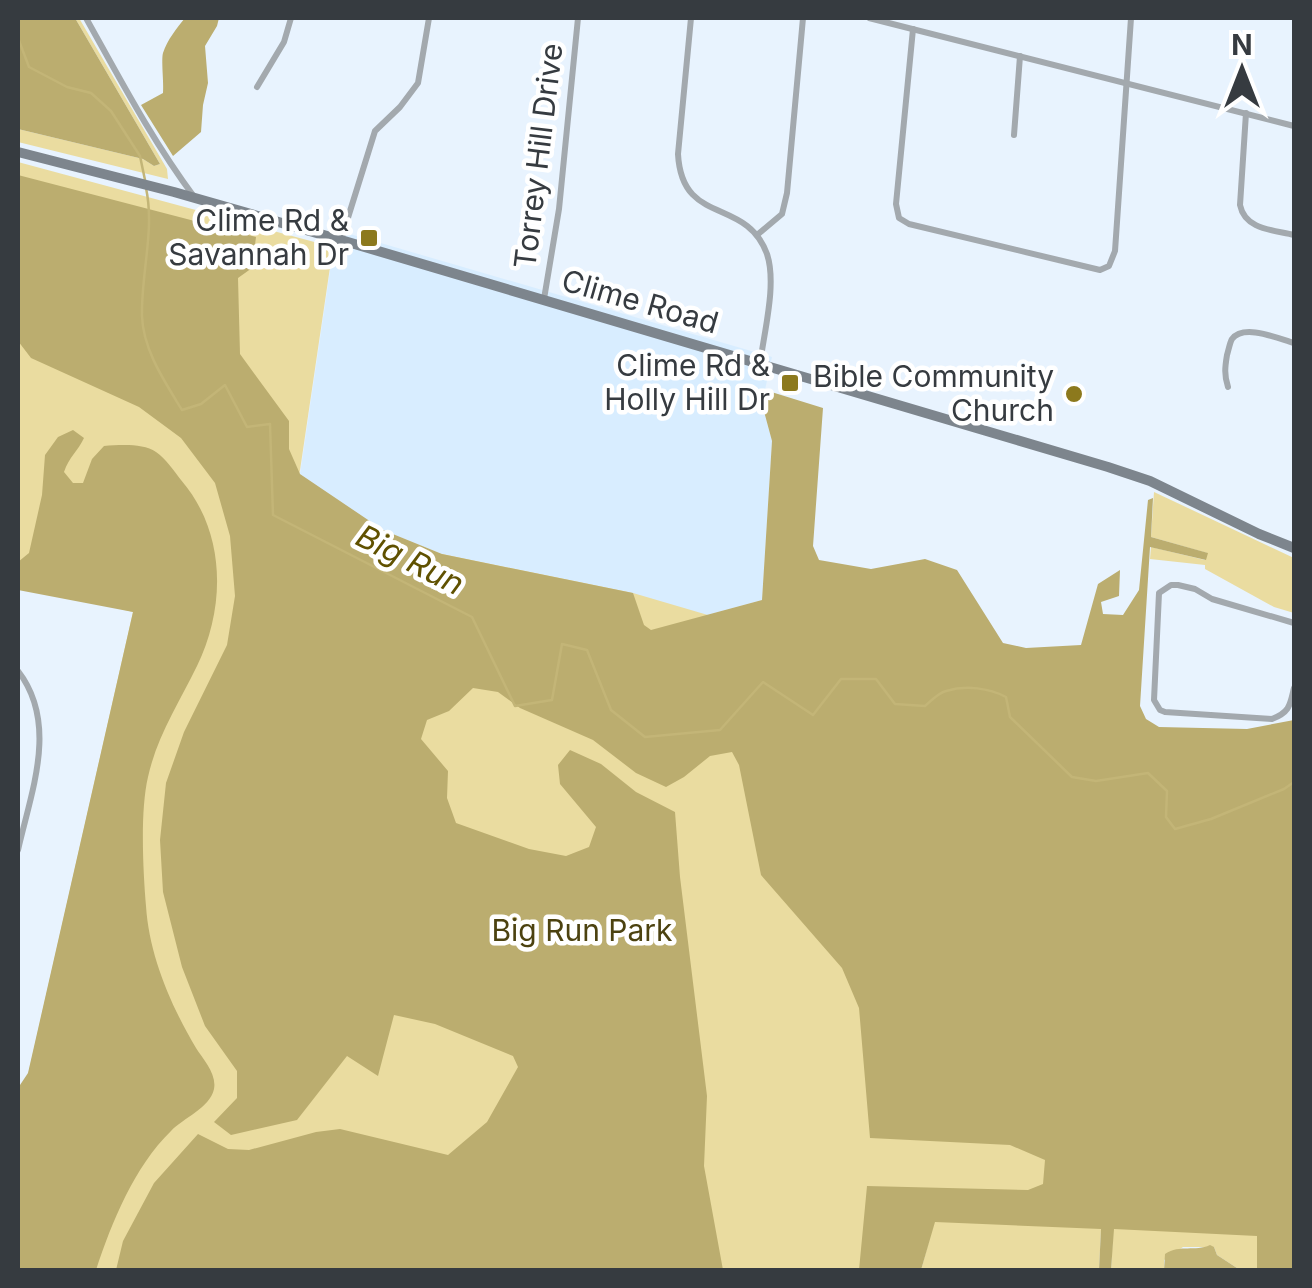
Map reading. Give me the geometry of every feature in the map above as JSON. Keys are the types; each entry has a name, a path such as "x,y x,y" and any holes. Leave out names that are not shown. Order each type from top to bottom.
{"main road":[{"name":"Clime Road","path":"18,152 342,240 1150,481 1294,548"}],"street":[{"path":"86,18 157,145 196,199"},
{"path":"257,88 284,42 291,18"},
{"path":"342,240 375,132 418,83 429,18"},
{"name":"Torrey Hill Drive","path":"544,300 559,209 578,18"},
{"path":"690,18 678,154 681,177 692,196 744,222 767,254 771,277 760,364"},
{"path":"757,235 782,214 787,193 803,18"},
{"path":"868,18 1294,126"},
{"path":"913,28 896,204 899,218 909,224 1100,270 1109,266 1115,251 1131,18"},
{"path":"1014,135 1020,56"},
{"path":"1246,114 1242,214 1255,226 1294,236"},
{"path":"1228,387 1225,364 1236,336 1253,332 1294,343"},
{"path":"1294,622 1212,599 1178,585 1164,588 1159,593 1156,705 1165,712 1272,719 1289,707 1294,688"},
{"path":"18,671 36,705 40,736 18,850"}],"shaded area":[{"path":"336,230 772,357 762,404 772,441 762,600 652,630 632,593 442,554 383,530 300,474"},
{"path":"1210,1245 1217,1255 1240,1270 1164,1270 1165,1254"}],"green space":[{"path":"18,18 75,18 160,164 154,166 143,159 18,129"},
{"path":"75,18 79,18 167,169 168,179 18,142 18,129 143,159 154,166 160,164"},
{"path":"185,18 219,18 205,46 208,83 201,132 173,156 141,105 163,93 163,53"},
{"name":"Big Run Park","path":"18,162 333,247 290,538 442,554 633,593 800,642 1131,858 1258,1236 1257,1270 1240,1270 1217,1255 1214,1247 1183,1247 1164,1260 1164,1270 1111,1270 1113,1230 1101,1230 1099,1270 921,1270 934,1222 865,1270 18,1270 18,1119 133,612 18,583"},
{"name":"Big Run Park","path":"18,175 256,237 252,268 238,278 240,354 289,421 289,449 300,474 383,530 442,554 633,593 644,625 651,630 762,600 772,441 762,404 765,390 823,408 813,546 819,560 871,569 925,559 957,570 1003,643 1026,648 1081,645 1098,584 1120,570 1119,596 1101,602 1103,614 1123,615 1139,590 1148,500 1153,498 1151,537 1208,553 1206,560 1150,547 1140,706 1146,719 1159,727 1247,729 1294,720 1294,1270 1257,1270 1257,1236 1114,1229 1111,1270 1099,1270 1101,1229 935,1222 921,1270 859,1270 867,1186 1028,1190 1043,1184 1045,1160 1010,1145 870,1138 859,1008 842,968 761,875 739,765 732,752 710,756 666,787 636,773 593,740 520,708 498,692 473,688 449,711 427,720 421,739 448,771 447,798 456,823 529,849 566,856 589,847 596,827 560,784 558,765 570,750 601,764 636,792 675,812 707,1096 704,1166 723,1270 116,1270 123,1241 154,1183 198,1134 228,1149 249,1150 340,1129 448,1155 487,1122 518,1067 513,1056 435,1024 394,1015 378,1076 347,1056 297,1120 231,1135 214,1122 237,1098 237,1071 205,1026 182,967 163,892 160,840 166,783 184,732 227,645 235,596 230,536 215,483 181,438 139,407 31,358 18,341"},
{"path":"73,430 84,438 64,472 73,483 83,483 92,459 104,446 151,449 196,501 213,546 217,595 213,619 197,666 152,762 145,791 143,841 148,924 157,961 178,1015 209,1067 214,1089 207,1102 171,1131 146,1161 117,1214 96,1270 18,1270 18,1088 28,1073 133,612 18,590 18,562 29,553 42,495 45,455 58,437"},
{"path":"1154,492 1294,558 1294,613 1274,607 1205,569 1205,565 1150,559 1151,547 1205,560 1207,553 1151,537"}],"waterway":[{"name":"Big Run","path":"18,38 29,67 67,87 91,93 111,111 140,156 145,180"},
{"name":"Big Run","path":"146,188 149,220 143,329 156,365 182,410 201,404 225,385 247,427 270,424 273,515 472,617 515,706 552,700 562,644 587,650 611,710 645,737 720,730 763,682 813,715 841,679 876,679 895,704 925,706 943,692 961,688 1006,697 1010,717 1072,777 1096,781 1148,773 1167,791 1166,817 1175,829 1211,819 1294,782"}],"place":[{"name":"Clime Rd & Savannah Dr","path":"369,238"},
{"name":"Clime Rd & Holly Hill Dr","path":"790,383"},
{"name":"Bible Community Church","path":"1074,394"}]}
